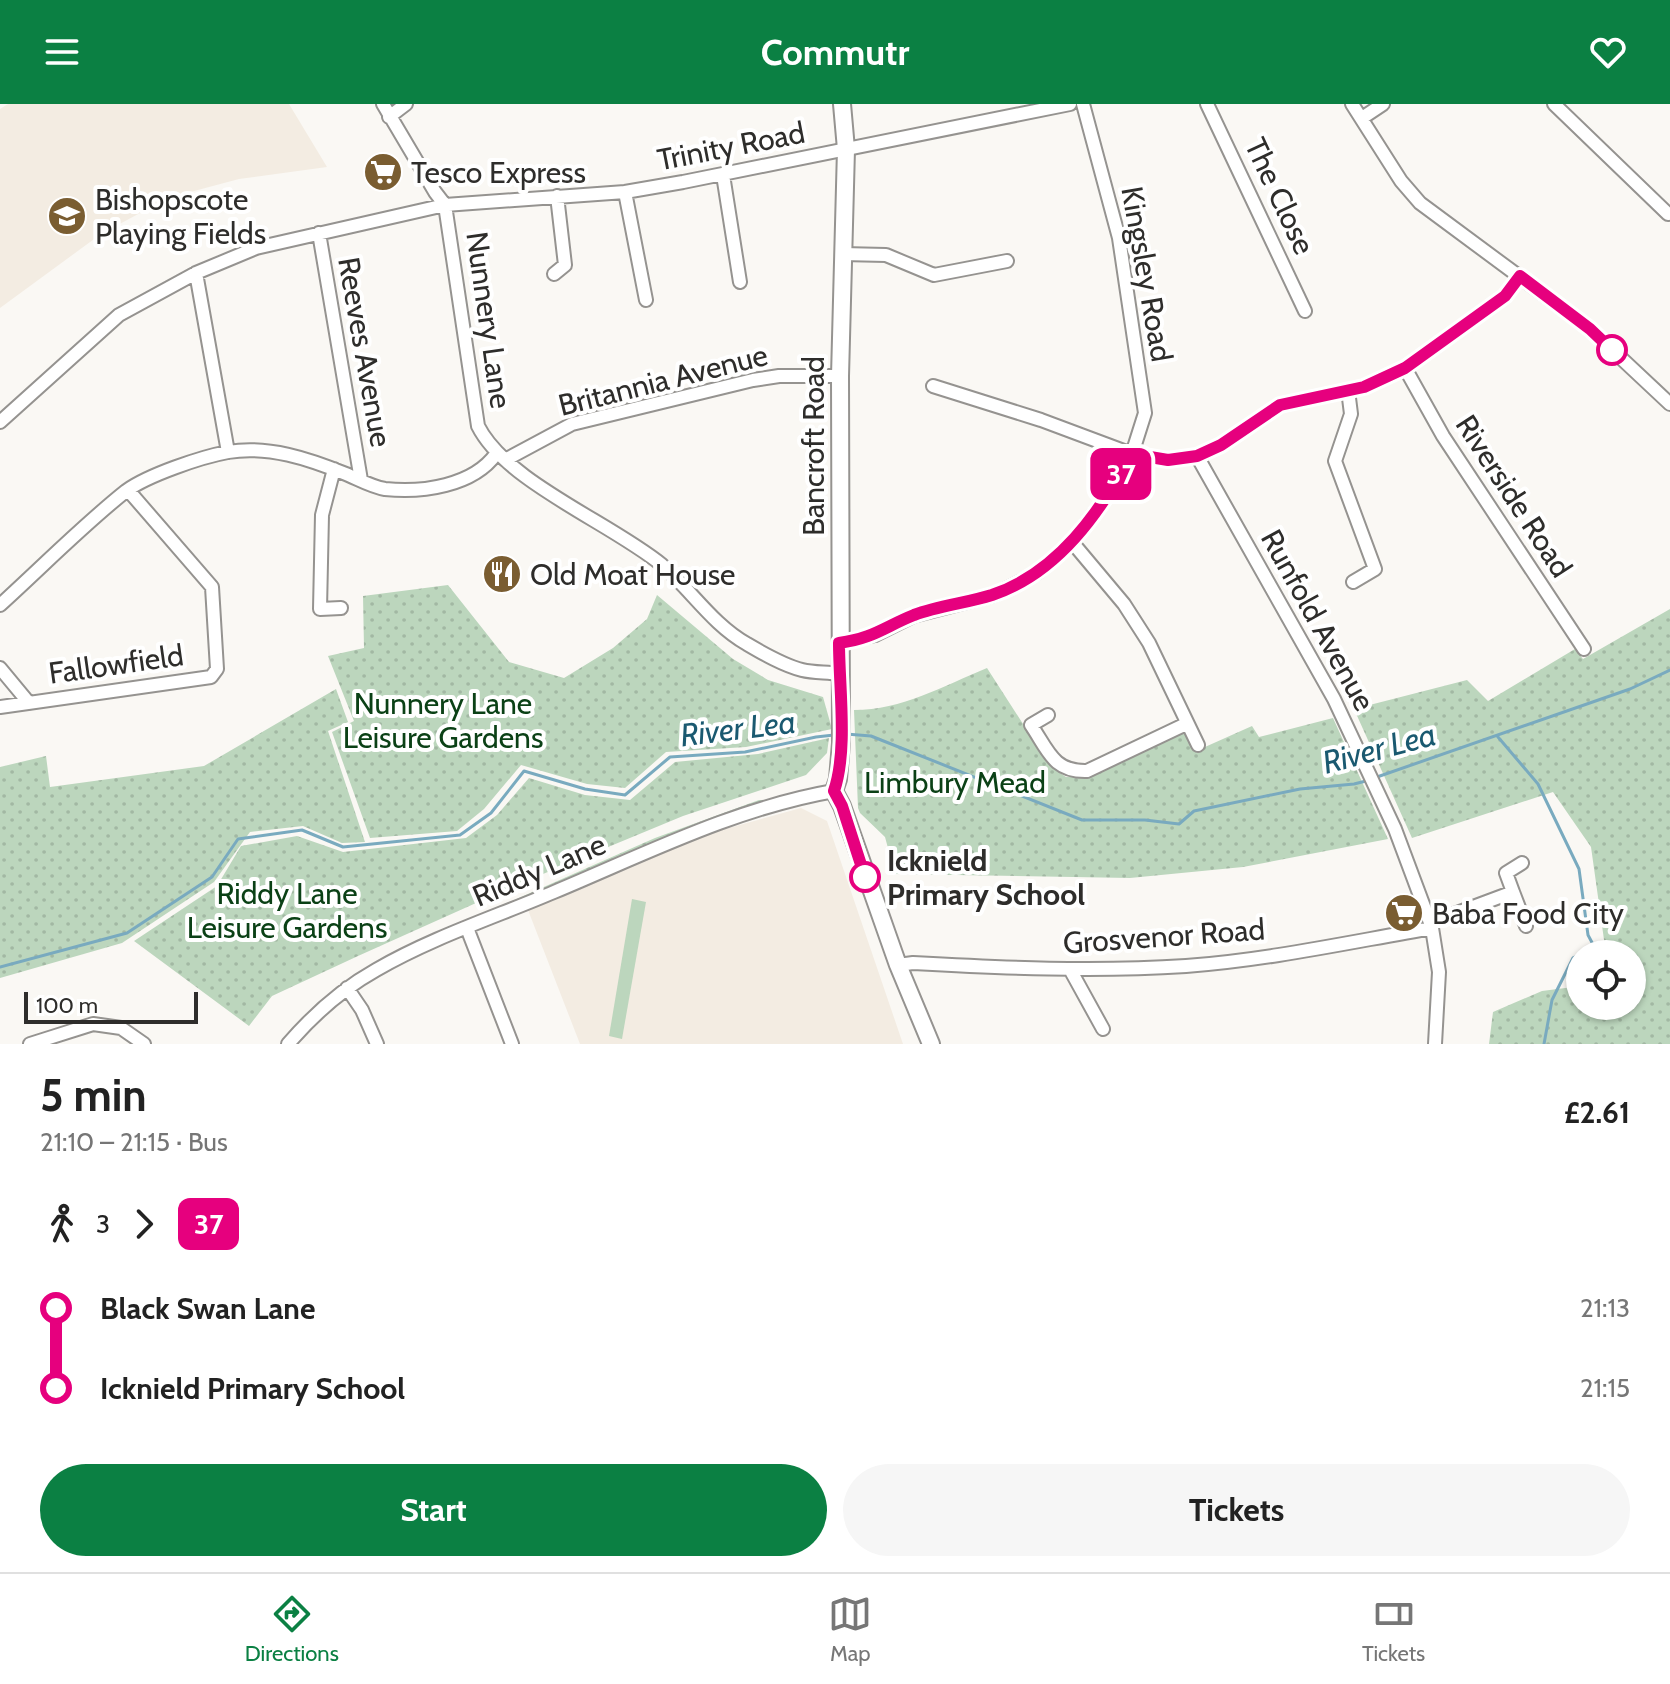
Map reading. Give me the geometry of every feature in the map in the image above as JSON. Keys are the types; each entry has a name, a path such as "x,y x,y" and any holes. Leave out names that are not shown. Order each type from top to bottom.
{"street":[{"path":"383,104 445,205"},
{"path":"389,117 406,104"},
{"name":"Bancroft Road","path":"834,791 838,779 840,737 840,376 846,149 842,104"},
{"name":"Trinity Road","path":"0,422 119,315 196,273 256,248 445,205 625,192 723,175 1070,104"},
{"name":"Kingsley Road","path":"839,643 875,635 913,616 994,595 1037,573 1072,542 1111,491 1132,454 1145,413 1119,238 1083,104"},
{"name":"The Close","path":"1207,104 1305,311"},
{"path":"1352,104 1401,181 1420,203 1590,329 1670,404"},
{"path":"1362,118 1383,104"},
{"path":"1554,104 1668,214"},
{"path":"723,175 740,282"},
{"path":"625,192 646,300"},
{"path":"554,274 565,265 557,196"},
{"name":"Nunnery Lane","path":"445,205 478,426 500,457 653,558 744,643 804,671 839,674"},
{"name":"Reeves Avenue","path":"319,233 361,480"},
{"path":"842,254 886,255 934,275 1007,261"},
{"path":"196,273 228,452"},
{"path":"933,386 1041,420 1132,454 1168,460 1197,456 1221,445 1280,405 1364,387 1405,368 1505,296 1520,276"},
{"name":"Riverside Road","path":"1405,368 1443,436 1584,649"},
{"name":"Britannia Avenue","path":"0,605 128,490 163,472 228,452 264,451 293,456 383,489 441,487 572,424 753,380 779,376 840,376"},
{"path":"1348,390 1351,414 1335,461 1375,569 1353,582"},
{"name":"Runfold Avenue","path":"1197,456 1334,699 1377,787 1431,925 1439,972 1435,1044"},
{"path":"334,469 322,515 320,609 341,608"},
{"name":"Fallowfield","path":"0,707 211,677 217,669 212,587 128,490"},
{"path":"1072,542 1124,604 1149,643 1198,745"},
{"path":"0,668 29,703"},
{"path":"1048,715 1031,725 1056,763 1070,771 1087,771 1186,724"},
{"path":"834,791 898,965 931,1044"},
{"name":"Riddy Lane","path":"288,1044 310,1019 347,988 377,969 467,928 731,818 834,791"},
{"path":"1522,863 1506,873 1526,926"},
{"name":"Grosvenor Road","path":"898,965 913,963 1071,971 1187,966 1249,959 1431,925 1513,892"},
{"path":"467,928 512,1044"},
{"path":"1071,971 1103,1029"},
{"path":"347,988 362,1010 377,1044"},
{"path":"30,1044 93,1024 121,1028 144,1044"}],"shaded area":[{"name":"Bishopscote Playing Fields","path":"8,104 289,104 327,167 239,179 168,198 101,234 0,308 0,109"},
{"name":"Icknield Primary School","path":"801,808 827,821 903,1044 580,1044 528,910 711,833"}],"green space":[{"name":"Nunnery Lane Leisure Gardens","path":"448,585 509,662 564,678 613,648 647,619 657,595 733,659 768,680 823,697 832,729 746,747 666,752 625,788 587,784 521,765 484,809 457,831 370,838 332,732 354,721 328,656 364,648 363,596"},
{"path":"1670,609 1670,1044 1489,1044 1493,1012 1542,991 1566,988 1566,1020 1646,1020 1646,940 1604,940 1591,847 1553,792 1412,838 1354,709 1467,680 1488,701 1575,649 1583,659"},
{"name":"Limbury Mead","path":"987,668 1050,766 1066,777 1089,777 1182,726 1196,751 1252,726 1259,737 1333,718 1388,839 1243,867 1130,878 895,874 885,837 858,808 854,710 906,701"},
{"path":"336,689 348,722 328,731 365,842 342,843 303,826 250,832 214,882 122,943 0,978 0,767 46,756 50,787 204,766"},
{"name":"Riddy Lane Leisure Gardens","path":"829,738 827,753 806,775 683,816 514,886 358,956 272,996 249,1026 134,941 217,886 241,846 297,836 343,852 466,838 497,815 529,778 585,795 630,800 675,762 758,754"},
{"path":"759,800 764,800 695,824 430,937 655,838"},
{"path":"632,899 646,902 622,1039 609,1036"}],"waterway":[{"name":"River Lea","path":"1377,777 1630,689 1670,670"},
{"name":"River Lea","path":"846,734 871,736 1082,820 1145,820 1179,824 1194,811 1300,789 1366,781"},
{"name":"River Lea","path":"0,967 127,933 212,877 238,839 302,830 343,847 460,835 491,813 524,771 585,789 625,795 670,757 745,752 834,735"},
{"path":"1498,737 1538,784 1579,869 1591,940"},
{"path":"1544,1044 1552,1000 1566,972"}],"bus line":[{"name":"37","path":"865,877 842,806 834,791 841,743 839,643 862,640 913,616 941,607 994,595 1037,573 1072,542 1111,491 1132,454 1168,460 1197,456 1221,445 1280,405 1364,387 1405,368 1505,296 1520,276 1590,329 1612,350"}],"place":[{"name":"Tesco Express","path":"383,172"},
{"name":"Bishopscote Playing Fields","path":"67,216"},
{"name":"Old Moat House","path":"502,574"},
{"name":"Icknield Primary School","path":"865,877"},
{"name":"Baba Food City","path":"1404,913"}]}
